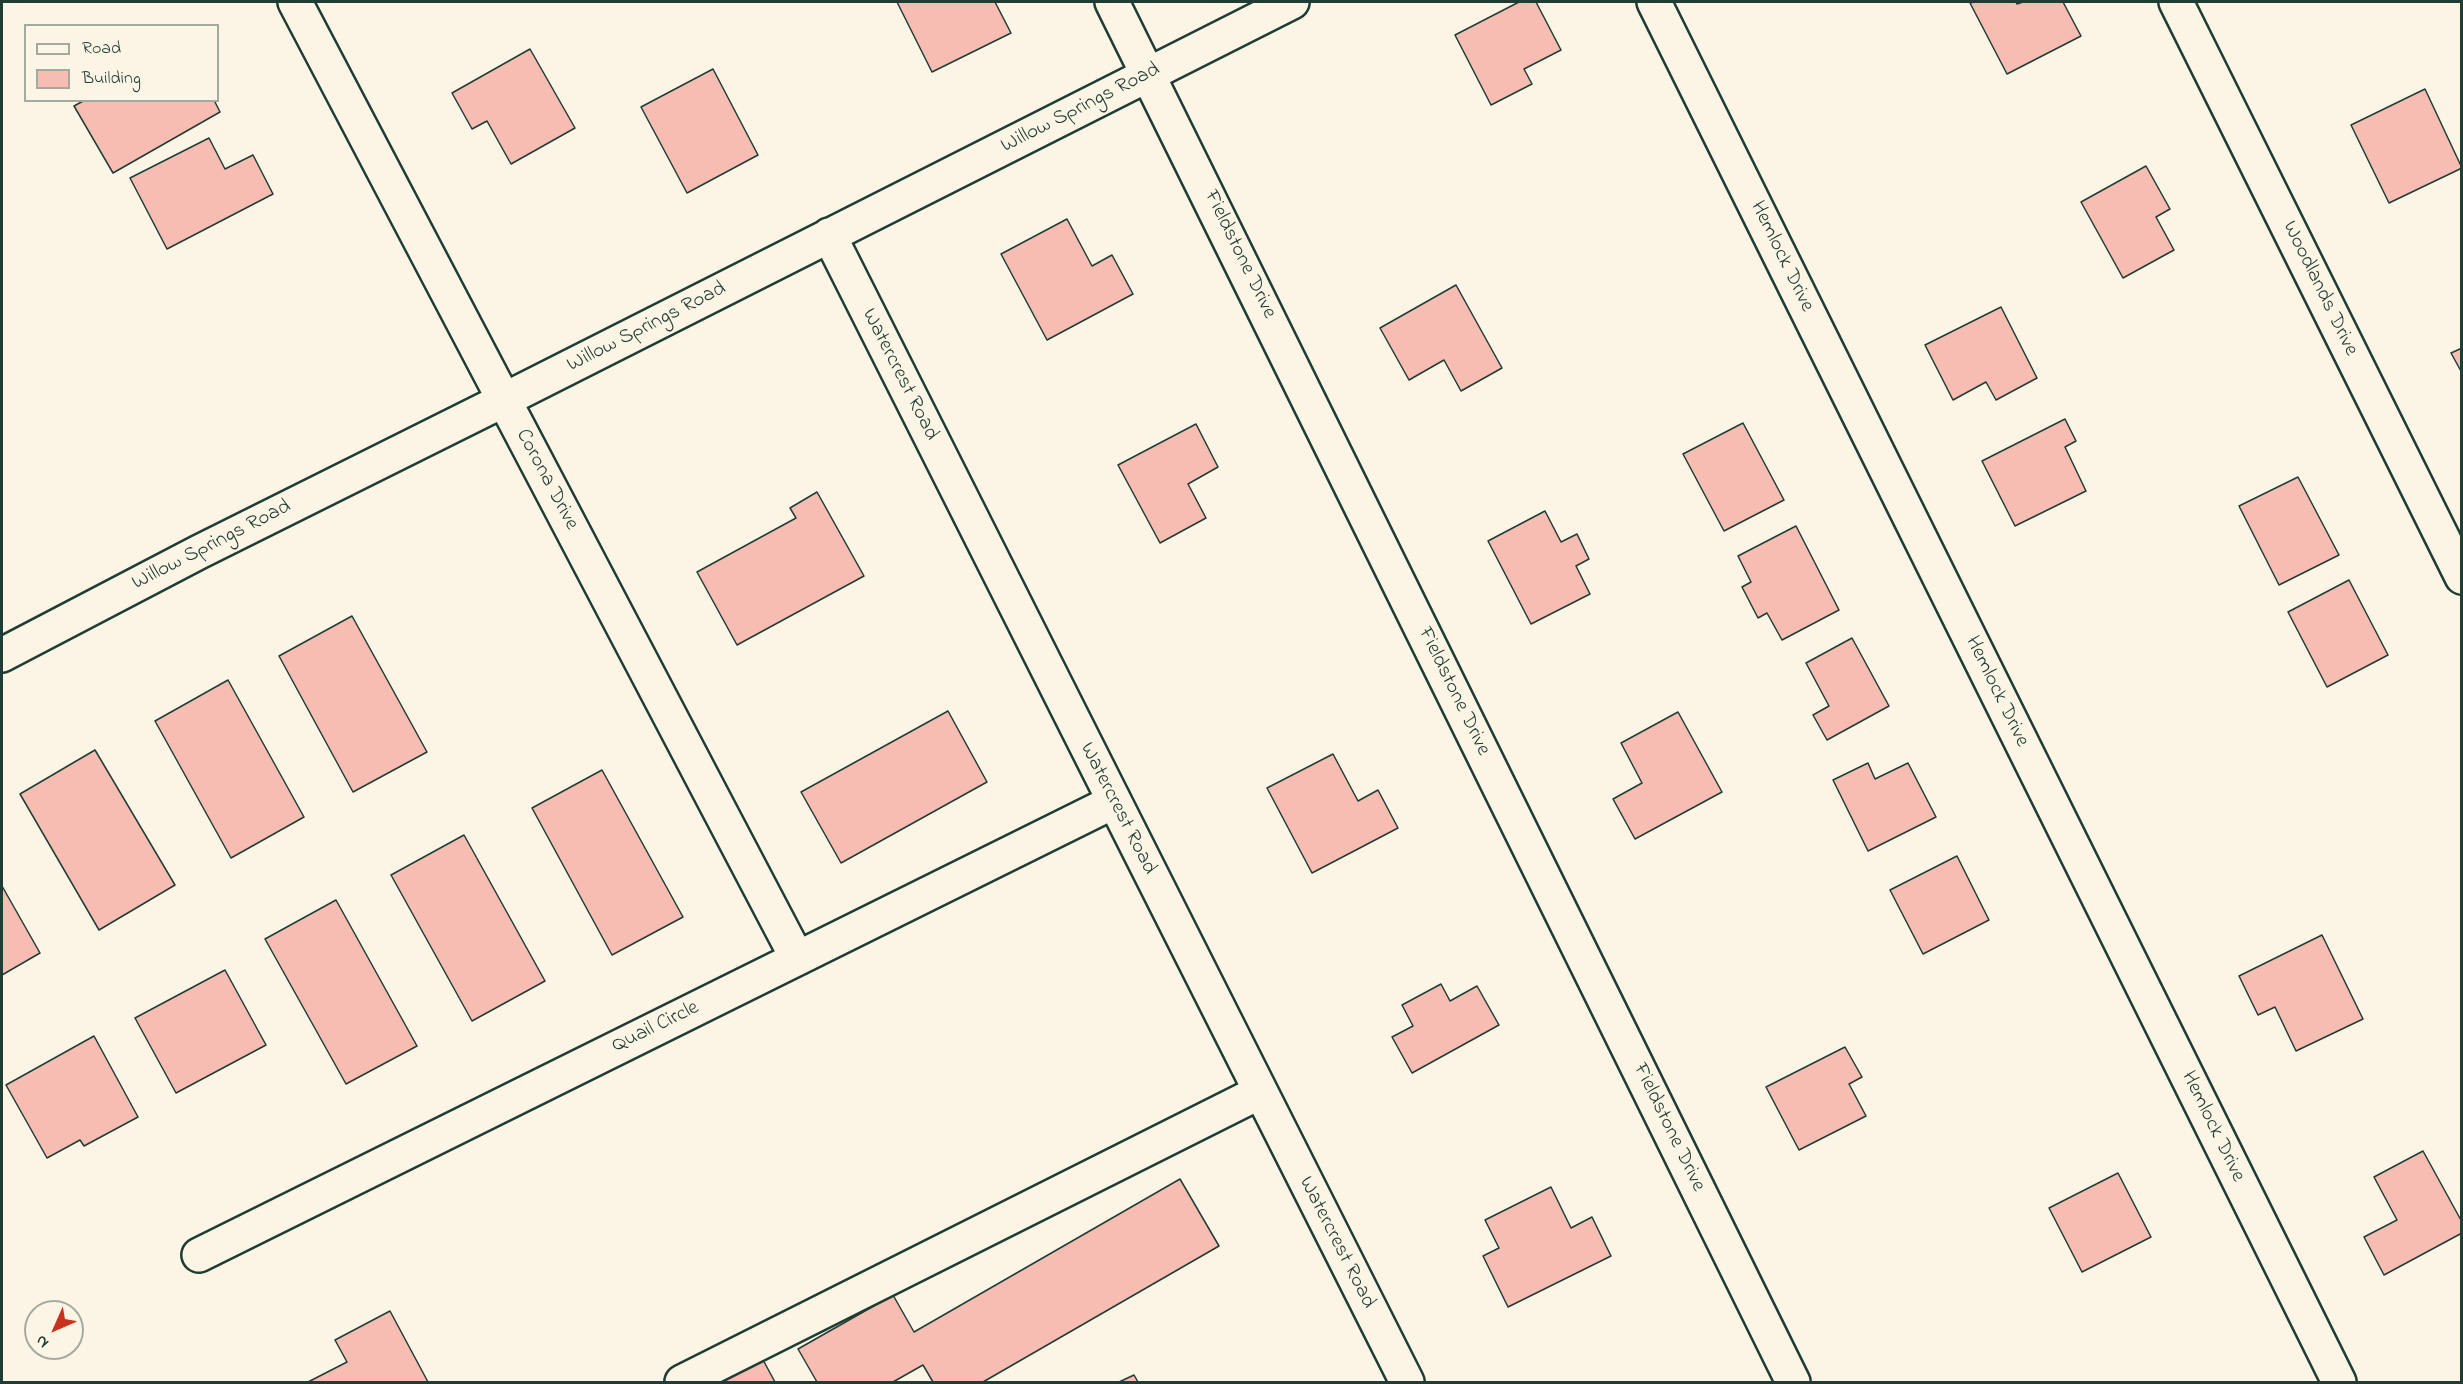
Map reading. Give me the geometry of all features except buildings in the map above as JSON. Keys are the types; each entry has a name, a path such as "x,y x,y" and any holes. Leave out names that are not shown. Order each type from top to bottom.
{"street":[{"name":"Corona Drive","path":"295,2 797,958"},
{"name":"Fieldstone Drive","path":"1112,2 1150,74 1793,1383"},
{"name":"Willow Springs Road","path":"2,655 199,552 1292,2"},
{"name":"Hemlock Drive","path":"1654,2 2339,1383"},
{"name":"Woodlands Drive","path":"2176,2 2462,577"},
{"name":"Watercrest Road","path":"829,235 1407,1383"},
{"name":"Quail Circle","path":"199,1255 1113,802"},
{"path":"682,1383 1260,1092"}]}
